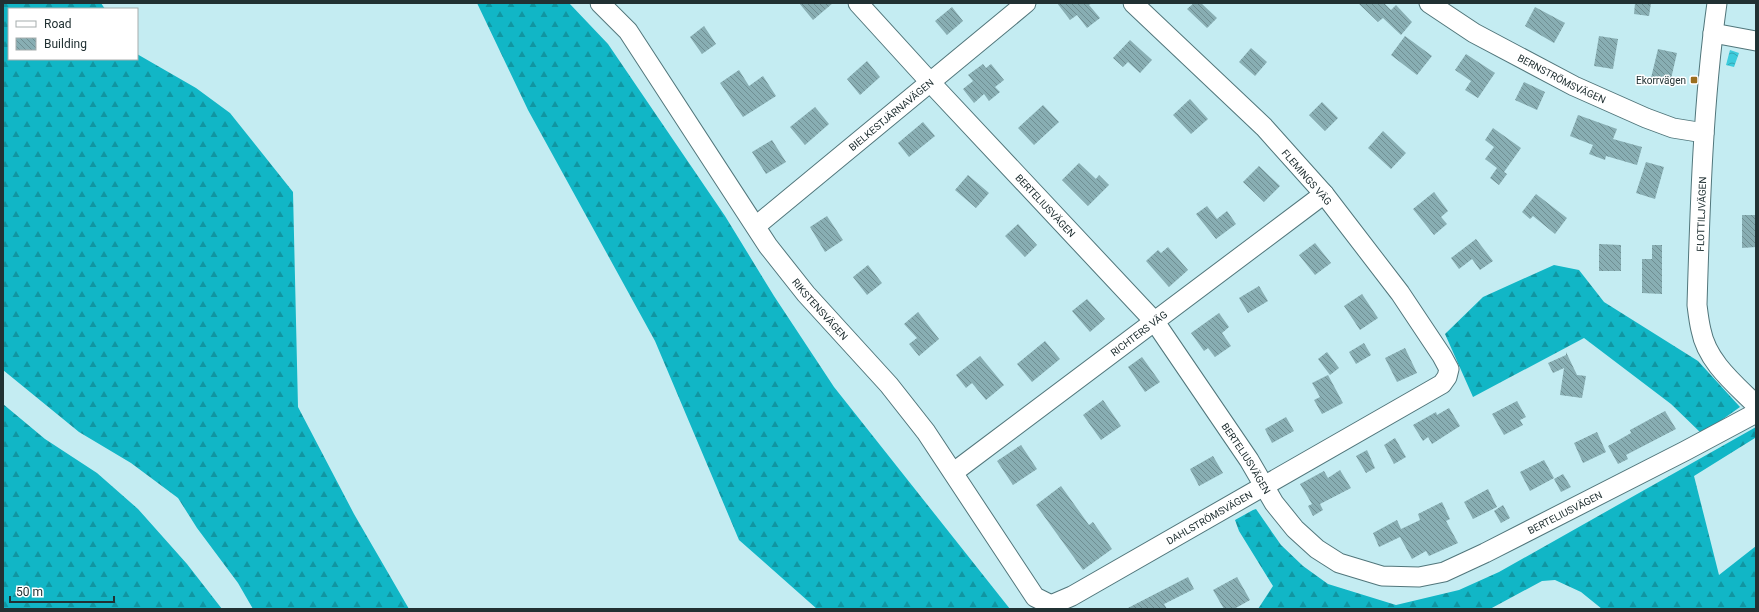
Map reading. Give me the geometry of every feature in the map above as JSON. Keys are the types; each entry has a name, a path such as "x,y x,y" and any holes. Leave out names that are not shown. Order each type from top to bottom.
{"street":[{"name":"RIKSTENSVÄGEN","path":"600,3 628,30 768,246 806,294 889,386 922,426 954,472 1035,597 1051,605"},
{"name":"BERTELIUSVÄGEN","path":"858,3 1155,322 1249,460 1263,486 1295,528 1317,549 1339,563 1382,576 1419,577 1444,572 1485,553 1692,448 1756,413"},
{"name":"BIELKESTJÄRNAVÄGEN","path":"756,226 1026,3"},
{"name":"FLEMINGS VÄG","path":"1133,3 1264,127 1324,194 1404,299 1442,356 1449,369 1447,377"},
{"name":"BERNSTRÖMSVÄGEN","path":"1429,3 1474,33 1574,86 1646,118 1673,128 1704,133"},
{"name":"FLOTTILJVÄGEN","path":"1717,3 1704,133 1698,305 1701,332 1710,353 1721,371 1756,405"},
{"path":"1713,33 1756,41"},
{"name":"RICHTERS VÄG","path":"954,472 1324,194"},
{"name":"DAHLSTRÖMSVÄGEN","path":"1051,605 1079,592 1442,384 1447,377"}],"green space":[{"path":"3,3 101,3 104,8 8,8 8,60 138,60 138,55 196,88 230,113 293,192 298,407 354,514 409,609 253,609 238,583 197,528 178,498 131,463 79,432 3,370"},
{"path":"477,3 569,3 608,44 725,216 774,296 834,387 1010,609 817,609 739,540 655,341 528,110"},
{"path":"1554,265 1579,270 1604,302 1698,361 1740,407 1702,434 1671,404 1584,338 1473,397 1445,334 1483,297"},
{"path":"3,404 45,439 97,473 138,509 187,564 222,609 3,609"},
{"path":"1756,427 1756,439 1755,438 1694,476 1719,575 1756,546 1756,609 1602,609 1581,592 1555,580 1542,581 1490,609 1258,609 1273,586 1239,531 1235,520 1253,510 1256,509 1281,545 1303,566 1328,584 1396,605 1459,590 1499,572"}],"water":[{"path":"1730,50 1739,53 1734,67 1726,65"}],"building":[{"path":"799,3 833,3 813,20"},
{"path":"1057,3 1092,3 1089,5 1100,18 1087,28 1077,15 1070,20"},
{"path":"1194,3 1201,3 1217,18 1207,28 1187,9"},
{"path":"1358,3 1384,3 1391,10 1396,5 1412,22 1401,35 1383,18 1378,22"},
{"path":"1635,3 1651,3 1649,16 1634,14"},
{"path":"952,7 963,21 947,35 935,21"},
{"path":"1535,7 1565,23 1554,43 1525,26"},
{"path":"704,26 716,44 702,54 690,37"},
{"path":"1405,36 1432,56 1417,75 1391,55"},
{"path":"1599,36 1618,39 1613,69 1594,66"},
{"path":"1130,40 1152,60 1140,73 1128,62 1123,67 1113,58"},
{"path":"1251,48 1267,62 1255,76 1239,62"},
{"path":"1658,49 1677,53 1670,83 1651,78"},
{"path":"1466,54 1495,73 1478,98 1465,90 1471,81 1455,70"},
{"path":"867,61 880,77 860,95 847,79"},
{"path":"983,64 986,68 991,64 1004,80 995,87 1000,92 989,101 984,94 974,103 963,89 973,81 968,75"},
{"path":"739,70 749,86 763,76 776,96 743,117 720,83"},
{"path":"1524,82 1545,92 1537,110 1515,100"},
{"path":"1190,99 1208,119 1191,134 1173,115"},
{"path":"1322,102 1338,118 1325,131 1309,115"},
{"path":"1043,105 1059,122 1034,145 1018,128"},
{"path":"815,107 829,124 805,145 790,127"},
{"path":"1578,115 1617,129 1613,139 1642,147 1637,165 1606,156 1605,160 1589,154 1593,145 1570,136"},
{"path":"923,122 935,136 909,157 898,143"},
{"path":"1493,128 1521,148 1504,172 1507,174 1499,185 1490,178 1497,168 1485,159 1494,147 1485,140"},
{"path":"1383,131 1406,153 1391,169 1368,148"},
{"path":"772,140 786,162 766,174 752,152"},
{"path":"1646,162 1664,167 1655,199 1636,193"},
{"path":"1079,163 1096,179 1099,175 1109,185 1088,206 1062,180"},
{"path":"1259,166 1280,186 1264,202 1243,182"},
{"path":"968,175 989,193 976,208 955,190"},
{"path":"1434,192 1448,211 1441,217 1447,224 1434,235 1413,209"},
{"path":"1536,194 1567,218 1555,234 1533,216 1530,219 1522,212"},
{"path":"1207,206 1217,219 1227,211 1236,224 1216,239 1196,214"},
{"path":"1742,215 1756,215 1756,247 1742,248"},
{"path":"827,216 843,240 825,252 810,227"},
{"path":"1018,224 1037,245 1025,257 1005,236"},
{"path":"1476,239 1493,261 1480,270 1472,259 1459,269 1451,258"},
{"path":"1315,243 1331,263 1315,275 1299,255"},
{"path":"1599,244 1621,245 1621,271 1599,271"},
{"path":"1652,245 1662,245 1662,294 1642,293 1642,259 1652,259"},
{"path":"1168,247 1188,270 1169,287 1146,261 1158,250 1161,253"},
{"path":"868,265 882,283 867,295 853,277"},
{"path":"1259,286 1268,301 1248,313 1239,298"},
{"path":"1362,294 1378,318 1360,330 1344,306"},
{"path":"1087,299 1105,319 1090,332 1072,311"},
{"path":"918,312 939,339 919,356 909,344 917,338 904,324"},
{"path":"1219,313 1229,327 1222,333 1231,346 1215,357 1208,348 1204,351 1191,333"},
{"path":"1045,341 1060,359 1032,382 1017,364"},
{"path":"1364,343 1371,355 1356,364 1349,352"},
{"path":"1405,348 1417,373 1397,382 1385,358"},
{"path":"1327,352 1339,368 1330,375 1318,359"},
{"path":"1566,352 1577,375 1586,376 1582,398 1560,395 1564,368 1553,373 1548,363 1566,355"},
{"path":"980,356 1004,385 986,400 972,383 966,388 956,375"},
{"path":"1142,357 1160,382 1145,392 1128,367"},
{"path":"1328,375 1343,403 1322,414 1314,400 1320,397 1312,383"},
{"path":"1103,400 1121,426 1101,440 1083,415"},
{"path":"1517,401 1526,417 1520,420 1523,425 1504,435 1492,414"},
{"path":"1449,408 1460,426 1432,444 1428,437 1423,441 1413,425 1436,412 1437,415"},
{"path":"1665,411 1676,429 1626,455 1628,459 1618,464 1608,446 1631,433 1630,430"},
{"path":"1286,417 1294,431 1272,443 1265,429"},
{"path":"1597,432 1606,452 1583,463 1574,443"},
{"path":"1395,438 1406,457 1394,464 1384,445"},
{"path":"1021,445 1037,469 1013,485 997,461"},
{"path":"1367,450 1375,468 1366,473 1356,456"},
{"path":"1213,456 1223,473 1199,486 1190,469"},
{"path":"1544,460 1554,478 1530,491 1520,472"},
{"path":"1340,470 1351,488 1320,504 1323,510 1313,516 1308,506 1312,504 1300,484 1324,471 1328,478"},
{"path":"1563,474 1571,487 1561,492 1554,479"},
{"path":"1061,486 1089,525 1093,522 1112,549 1083,570 1036,505"},
{"path":"1488,489 1497,507 1473,519 1464,502"},
{"path":"1442,502 1450,519 1446,521 1458,543 1429,556 1426,551 1412,559 1400,537 1379,547 1373,533 1397,520 1401,529 1420,520 1418,514"},
{"path":"1503,505 1510,518 1501,523 1494,511"},
{"path":"1188,577 1194,589 1164,604 1167,609 1126,609"},
{"path":"1237,577 1250,600 1234,609 1224,609 1213,590"}],"place":[{"name":"Ekorrvägen","path":"1694,80"}]}
